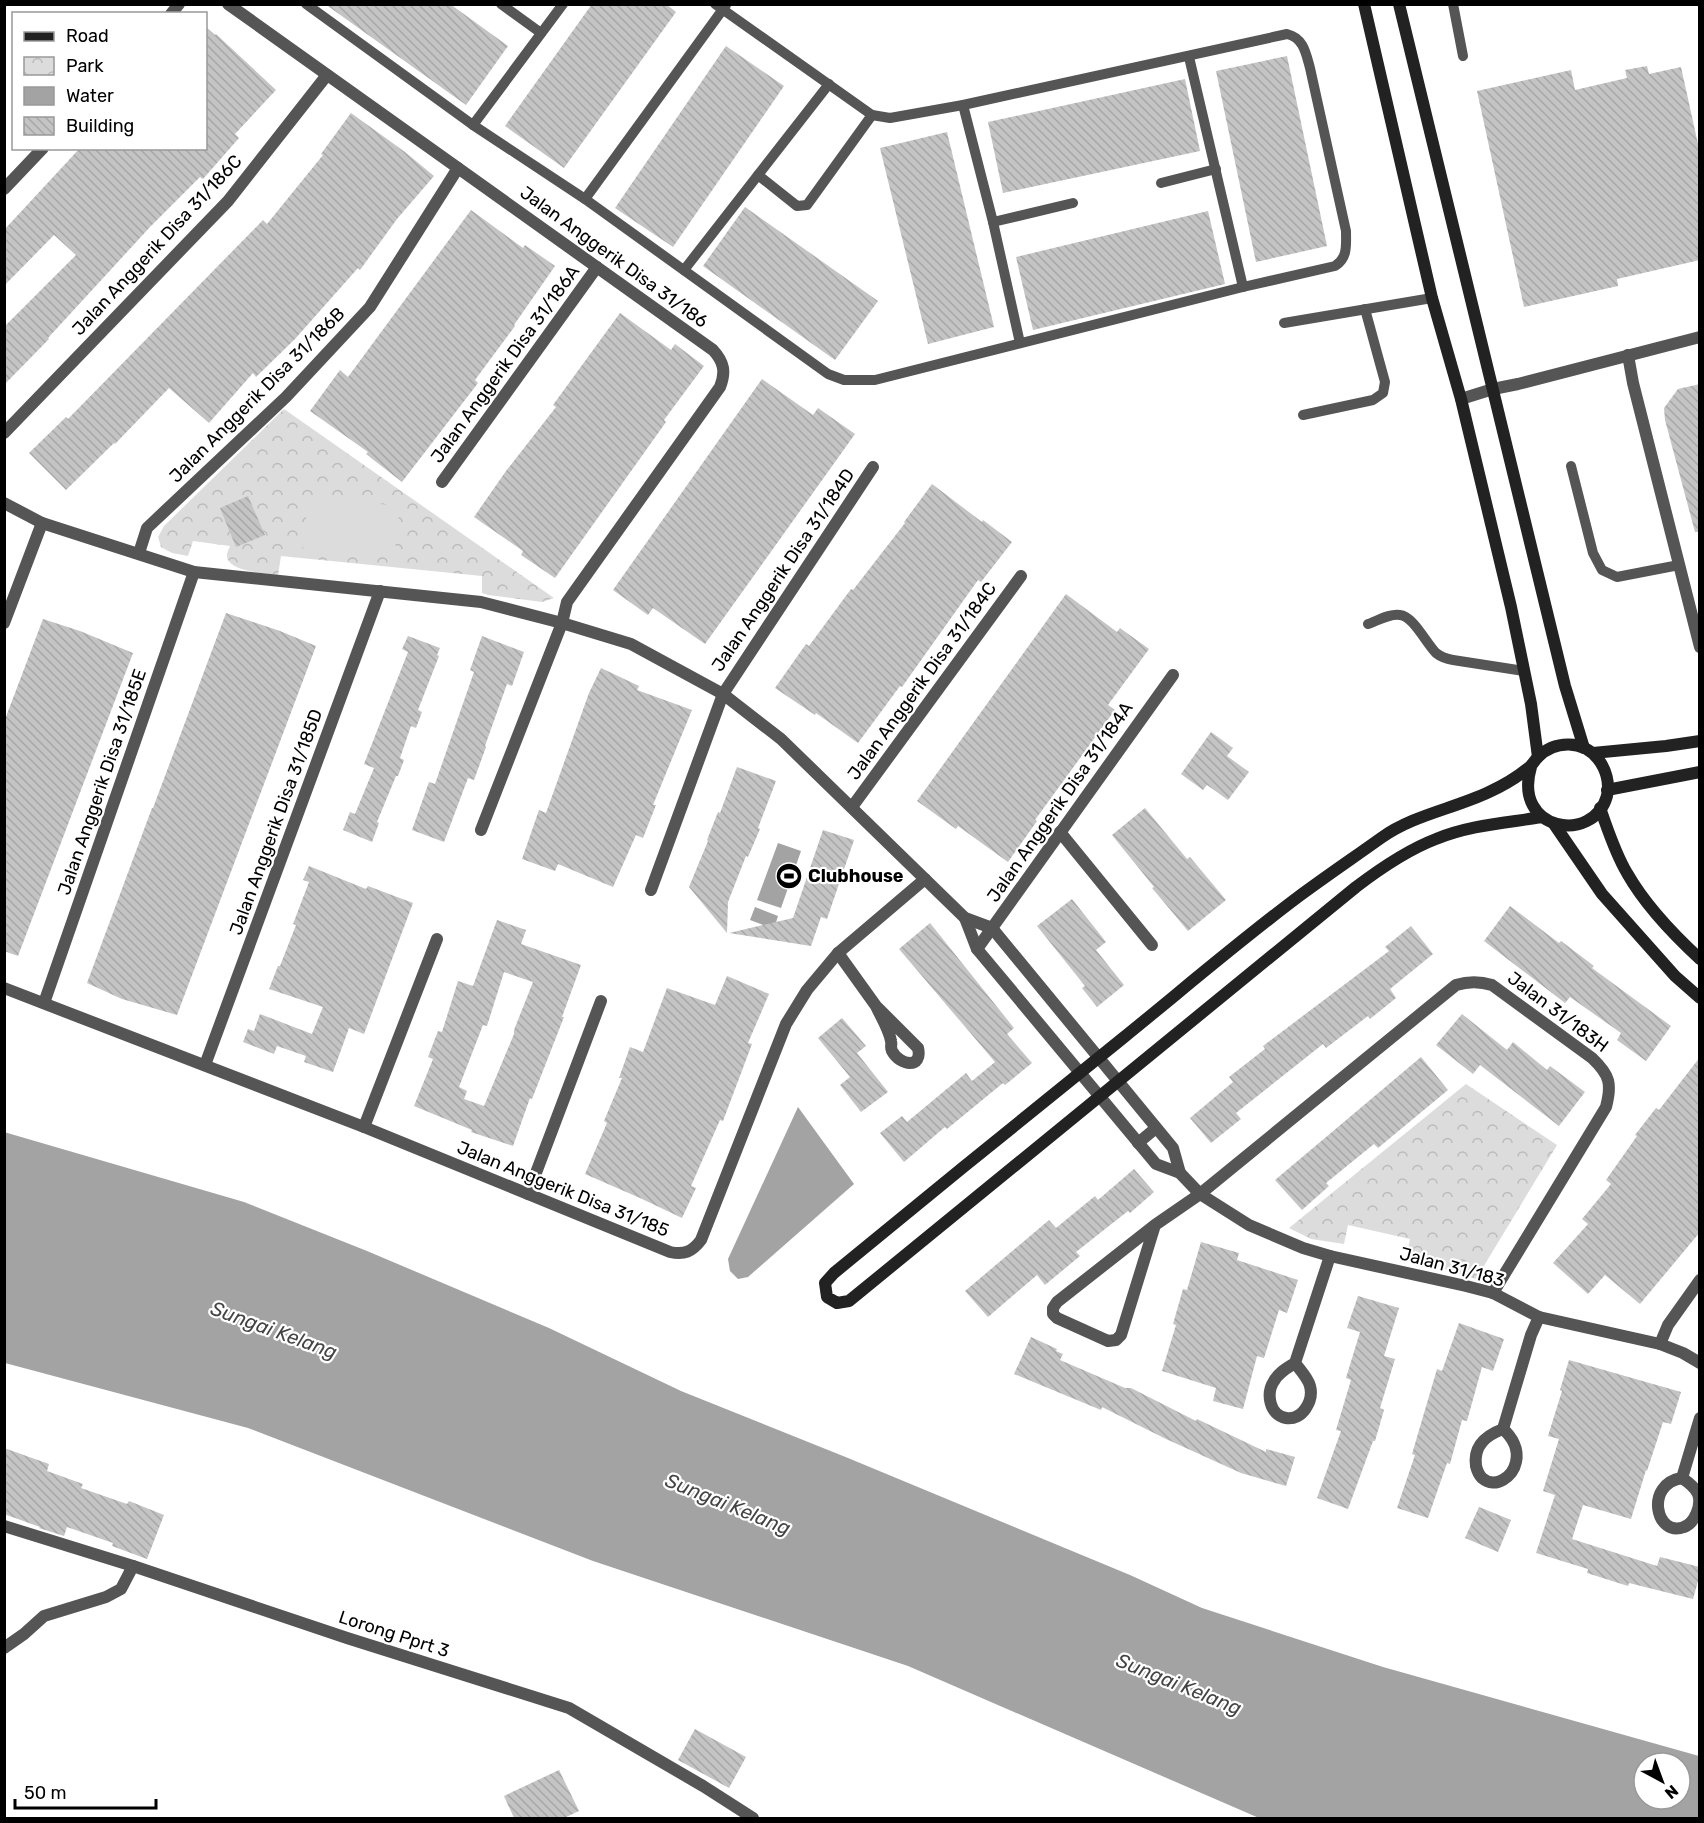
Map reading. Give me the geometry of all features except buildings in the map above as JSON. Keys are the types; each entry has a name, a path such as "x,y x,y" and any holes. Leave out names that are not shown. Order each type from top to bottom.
{"main road":[{"path":"1364,4 1432,298 1461,399 1511,607 1531,704 1535,762 1527,780 1528,794 1533,806 1542,817 1554,824 1602,894 1675,976 1700,998"},
{"path":"1399,4 1565,686 1589,751 1605,770 1608,780 1606,796 1600,808 1588,820 1580,824 1554,824"},
{"path":"1542,817 1463,830 1436,839 1390,862 1356,886 849,1301 837,1303 827,1297 825,1283 834,1272 1297,898 1398,826 1490,792 1555,746 1565,744 1589,751 1666,746 1700,741"},
{"path":"1607,790 1700,772"},
{"path":"1600,808 1615,849 1627,873 1648,903 1700,959"}],"street":[{"name":"Jalan Anggerik Disa 31/186","path":"228,4 713,350 720,358 724,367 724,378 720,387 567,602 561,623"},
{"name":"Jalan Anggerik Disa 31/186C","path":"4,433 228,201 327,75"},
{"path":"4,189 41,150"},
{"name":"Jalan Anggerik Disa 31/186B","path":"139,553 147,528 286,397 370,307 458,168"},
{"name":"Jalan Anggerik Disa 31/186A","path":"442,482 597,267"},
{"path":"1461,399 1492,389 1700,337"},
{"path":"1628,355 1633,383 1700,647"},
{"name":"Jalan Anggerik Disa 31/184D","path":"651,891 723,694 873,467"},
{"path":"4,503 42,524 194,572 481,602 561,623 631,644 723,694 781,740 965,918 992,928 1173,1148 1180,1173"},
{"path":"4,623 42,524"},
{"name":"Jalan Anggerik Disa 31/185E","path":"44,1003 194,572"},
{"name":"Jalan Anggerik Disa 31/184C","path":"852,807 1021,576"},
{"name":"Jalan Anggerik Disa 31/185D","path":"205,1065 380,591"},
{"path":"481,830 561,623"},
{"name":"Jalan Anggerik Disa 31/184A","path":"977,949 1173,675"},
{"path":"1060,832 1152,945"},
{"name":"Jalan Anggerik Disa 31/185","path":"4,988 364,1127 679,1254 688,1252 701,1240 786,1024 807,990 838,953 925,879"},
{"path":"965,918 977,949 1138,1143 1156,1164 1180,1173"},
{"path":"364,1127 437,939"},
{"path":"838,953 876,1005 918,1048 918,1058 912,1063 902,1062 892,1050 891,1041 876,1005"},
{"name":"Jalan 31/183H","path":"1155,1225 1121,1335 1116,1340 1108,1341 1057,1318 1053,1314 1053,1308 1057,1302 1155,1225 1200,1194 1456,985 1469,981 1481,982 1492,985 1592,1058 1602,1067 1608,1079 1610,1091 1606,1107 1493,1293"},
{"path":"528,1194 601,1001"},
{"path":"1138,1143 1156,1128"},
{"name":"Jalan 31/183","path":"1180,1173 1200,1194 1249,1225 1303,1248 1493,1293 1539,1317 1660,1344 1700,1363"},
{"path":"1295,1363 1330,1256"},
{"path":"1660,1344 1668,1325 1700,1280"},
{"path":"1503,1429 1531,1335 1539,1317"},
{"path":"1682,1478 1700,1418"},
{"name":"Lorong Pprt 3","path":"4,1526 569,1708 703,1786 753,1818"},
{"path":"4,1648 44,1616 106,1597 121,1589 133,1566"}],"lane":[{"path":"306,4 473,125 585,199 828,374 844,380 875,380 1335,266 1345,256 1346,231 1305,48 1294,36 1287,34 963,105 890,118 873,115 721,6 585,199"},
{"path":"501,4 541,33"},
{"path":"473,125 563,4"},
{"path":"1453,4 1463,56"},
{"path":"1189,57 1243,287"},
{"path":"684,270 829,84"},
{"path":"963,105 993,222 1020,343"},
{"path":"758,175 797,206 807,205 873,115"},
{"path":"1161,183 1216,169"},
{"path":"993,222 1073,203"},
{"path":"1284,323 1432,298"},
{"path":"1303,415 1373,400 1383,393 1385,382 1365,309"},
{"path":"1571,466 1593,553 1602,570 1617,577 1678,565"},
{"path":"1368,624 1402,615 1408,618 1435,652 1442,657 1524,670"}],"green space":[{"path":"284,409 554,598 542,602 488,595 482,593 482,576 281,556 278,575 248,571 233,565 228,561 227,555 230,546 193,541 188,556 172,553 161,547 158,537 164,526"},
{"path":"308,497 400,506 394,558 303,549"},
{"path":"1466,1084 1557,1145 1476,1279 1406,1257 1410,1239 1348,1225 1344,1244 1311,1239 1289,1228"}],"water":[{"path":"778,843 801,851 781,908 757,900"},
{"path":"755,907 778,916 774,929 750,920"},
{"path":"798,1107 854,1184 748,1277 738,1279 730,1271 728,1259"},
{"name":"Sungai Kelang","path":"4,1132 244,1202 549,1328 681,1391 1130,1575 1202,1608 1383,1667 1681,1751 1632,1751 1632,1811 1692,1811 1692,1754 1699,1756 1699,1818 1259,1818 908,1666 593,1561 248,1428 5,1363"}],"place":[{"name":"Clubhouse","path":"789,876"}]}
